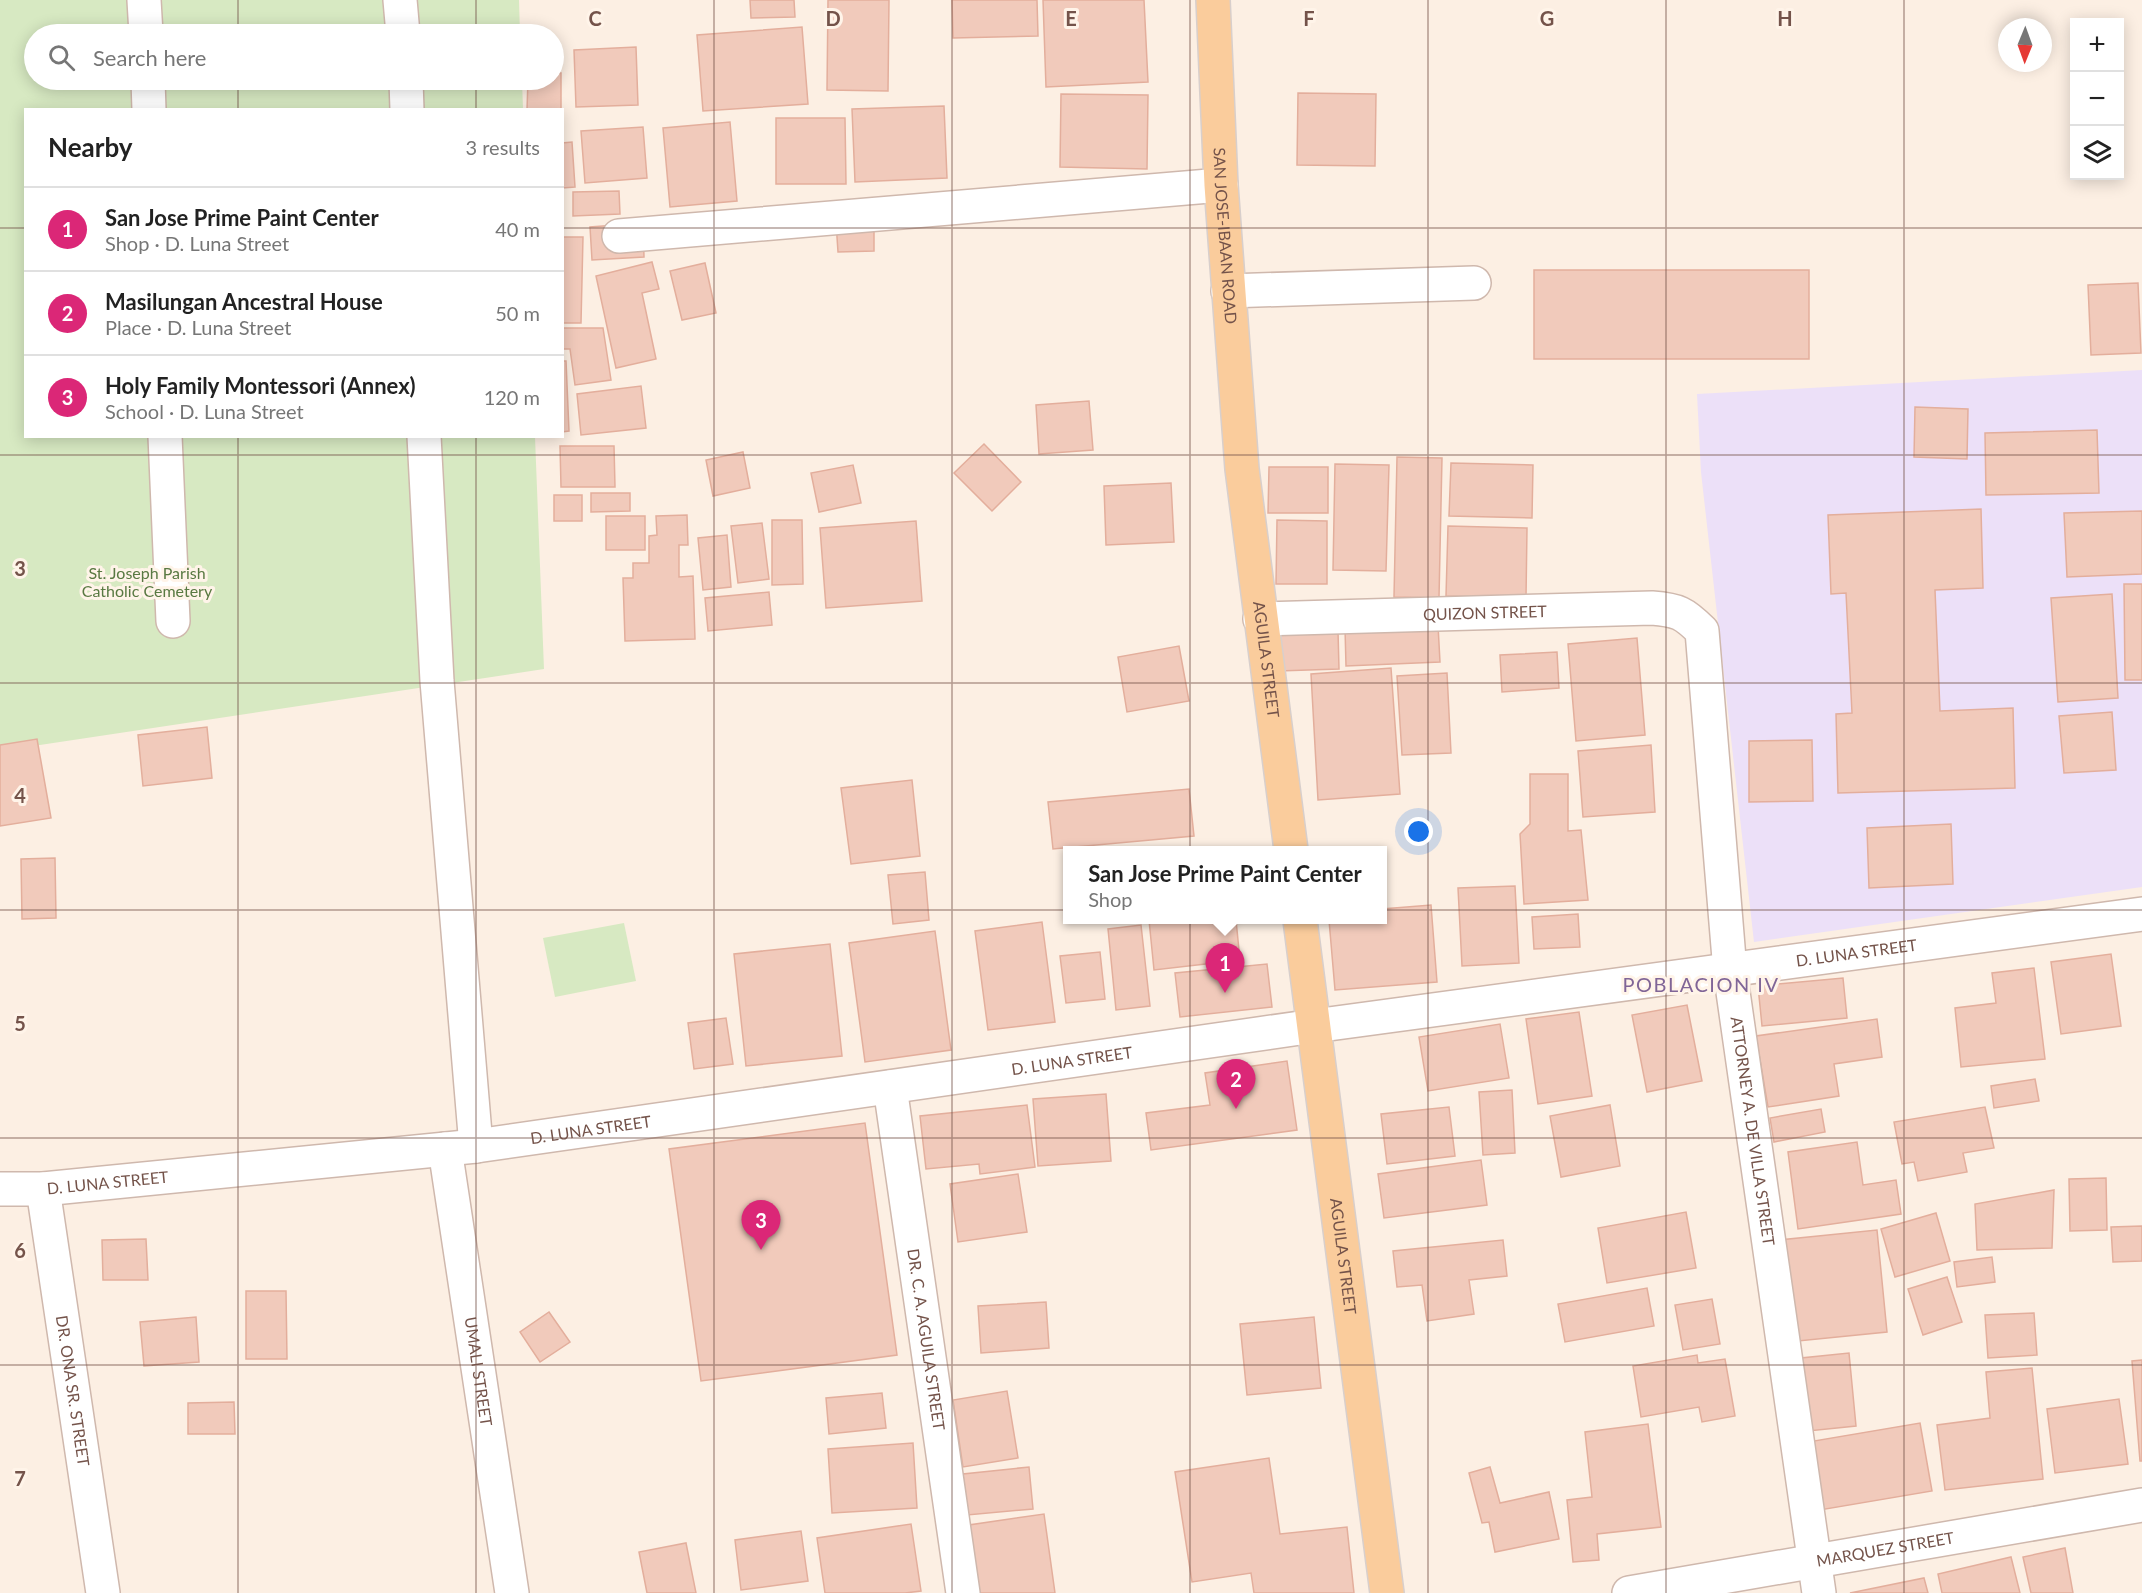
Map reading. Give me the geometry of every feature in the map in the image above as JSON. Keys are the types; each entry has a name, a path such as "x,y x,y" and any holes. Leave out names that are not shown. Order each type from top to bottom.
{"main road":[{"name":"SAN JOSE-IBAAN ROAD","path":"1213,0 1221,185 1242,469"},
{"name":"AGUILA STREET","path":"1242,469 1290,846"},
{"name":"AGUILA STREET","path":"1301,924 1387,1593"}],"street":[{"path":"144,0 145,24"},
{"path":"400,0 402,24"},
{"path":"148,90 149,108"},
{"path":"406,90 407,108"},
{"path":"619,236 1221,185"},
{"path":"1228,291 1474,283"},
{"path":"165,438 173,621"},
{"name":"UMALI STREET","path":"424,438 460,1148 512,1593"},
{"name":"QUIZON STREET","path":"1260,619 1652,608 1673,610 1689,618 1702,631"},
{"name":"ATTORNEY A. DE VILLA STREET","path":"1702,631 1730,971 1817,1577"},
{"name":"D. LUNA STREET","path":"0,1189 43,1189 460,1148 1314,1026 2142,914"},
{"name":"DR. C. A. AGUILA STREET","path":"890,1087 963,1593"},
{"name":"DR. ONA SR. STREET","path":"43,1189 103,1593"},
{"name":"MARQUEZ STREET","path":"1629,1593 1817,1577 2142,1505"}],"shaded area":[{"path":"2142,370 2142,887 1754,942 1701,472 1697,394"}],"green space":[{"name":"St. Joseph Parish Catholic Cemetery","path":"0,0 519,0 520,24 24,24 24,90 522,90 523,108 24,108 24,438 535,438 544,669 0,751"},
{"path":"624,923 636,981 555,997 543,938"}],"building":[{"path":"750,0 794,0 795,17 751,18"},
{"path":"828,0 889,0 888,91 827,90"},
{"path":"952,0 1037,0 1038,36 953,38"},
{"path":"1043,0 1144,0 1148,82 1046,87"},
{"path":"802,27 808,104 703,111 697,35"},
{"path":"636,47 638,105 576,107 574,50"},
{"path":"528,90 561,90 561,108 527,108"},
{"path":"1298,93 1376,94 1375,166 1297,165"},
{"path":"1061,94 1148,95 1147,169 1060,167"},
{"path":"944,106 947,178 855,182 852,109"},
{"path":"776,118 845,118 846,184 776,184"},
{"path":"730,122 737,201 670,207 663,128"},
{"path":"643,127 647,178 585,183 581,131"},
{"path":"572,142 575,187 564,188 564,143"},
{"path":"619,191 620,214 573,216 573,192"},
{"path":"874,221 874,251 838,252 836,222"},
{"path":"643,223 644,257 592,260 590,227"},
{"path":"564,237 583,237 581,323 564,323"},
{"path":"652,262 659,289 642,293 656,359 616,368 596,276"},
{"path":"705,263 716,313 682,320 670,271"},
{"path":"1534,270 1809,270 1809,359 1534,359"},
{"path":"2138,283 2141,353 2091,355 2088,285"},
{"path":"564,328 603,328 611,380 575,385 570,349 564,349"},
{"path":"564,361 566,361 569,431 564,432"},
{"path":"641,386 646,428 581,435 577,394"},
{"path":"1089,401 1093,450 1039,454 1036,405"},
{"path":"1915,407 1968,409 1967,459 1914,457"},
{"path":"2097,430 2099,493 1986,495 1985,433"},
{"path":"984,444 1021,482 992,511 954,473"},
{"path":"560,446 614,446 615,487 561,487"},
{"path":"743,452 750,488 713,496 706,460"},
{"path":"1397,457 1442,458 1439,598 1394,597"},
{"path":"1451,463 1533,465 1532,518 1449,516"},
{"path":"1335,464 1389,465 1386,571 1333,570"},
{"path":"853,465 861,503 819,512 811,473"},
{"path":"1269,467 1328,467 1328,513 1268,513"},
{"path":"1171,483 1174,542 1106,545 1104,486"},
{"path":"591,493 630,493 630,511 591,512"},
{"path":"554,495 582,495 582,521 554,521"},
{"path":"1981,509 1983,588 1935,590 1940,711 2013,708 2015,788 1838,793 1836,714 1852,713 1846,593 1831,594 1828,515"},
{"path":"2142,511 2142,574 2067,577 2064,513"},
{"path":"687,515 688,545 679,545 679,577 693,576 695,639 625,641 623,578 633,578 633,563 649,563 649,536 657,535 656,516"},
{"path":"606,516 645,516 645,550 606,550"},
{"path":"772,520 802,520 803,584 772,585"},
{"path":"1277,520 1327,521 1327,584 1276,584"},
{"path":"916,521 922,601 826,608 820,528"},
{"path":"762,523 769,579 738,583 731,526"},
{"path":"1448,526 1527,528 1526,598 1446,596"},
{"path":"727,535 731,587 703,590 698,538"},
{"path":"2124,584 2142,584 2142,680 2125,680"},
{"path":"769,592 772,625 708,631 705,598"},
{"path":"2112,594 2118,698 2058,702 2051,598"},
{"path":"1438,625 1440,662 1346,666 1345,628"},
{"path":"1338,631 1339,669 1278,671 1277,633"},
{"path":"1637,638 1645,735 1576,741 1568,644"},
{"path":"1179,646 1189,701 1127,712 1118,657"},
{"path":"1557,652 1559,688 1502,692 1500,655"},
{"path":"1391,668 1400,794 1318,800 1311,674"},
{"path":"1447,673 1451,753 1402,755 1397,676"},
{"path":"2112,712 2116,770 2064,773 2059,716"},
{"path":"207,727 212,778 143,786 138,735"},
{"path":"37,739 51,818 0,826 0,745"},
{"path":"1812,740 1813,801 1749,802 1749,741"},
{"path":"1651,745 1655,812 1583,817 1578,751"},
{"path":"1530,774 1568,774 1568,831 1581,830 1588,900 1524,904 1520,834 1530,824"},
{"path":"912,780 920,856 851,864 841,788"},
{"path":"1189,789 1194,836 1063,846 1063,848 1053,849 1048,802"},
{"path":"1951,824 1953,884 1869,888 1867,828"},
{"path":"55,858 56,918 22,919 21,859"},
{"path":"925,872 929,920 893,924 888,875"},
{"path":"1515,886 1519,963 1462,966 1458,888"},
{"path":"1431,905 1437,982 1335,990 1329,924 1387,924 1387,909"},
{"path":"1578,914 1580,947 1534,949 1532,917"},
{"path":"1042,922 1055,1022 988,1030 975,931"},
{"path":"1149,924 1236,924 1240,960 1154,970"},
{"path":"1141,925 1150,1006 1116,1010 1108,929"},
{"path":"935,931 951,1050 865,1062 849,943"},
{"path":"830,944 842,1056 746,1066 734,954"},
{"path":"1100,952 1105,999 1066,1003 1060,956"},
{"path":"2111,954 2121,1026 2061,1034 2051,962"},
{"path":"1267,964 1272,1007 1180,1017 1175,973"},
{"path":"2034,968 2045,1059 1961,1067 1955,1008 1996,1003 1992,973"},
{"path":"1843,978 1847,1018 1762,1026 1758,986"},
{"path":"1687,1005 1702,1081 1647,1092 1632,1015"},
{"path":"1579,1012 1592,1096 1538,1104 1526,1019"},
{"path":"726,1018 733,1064 694,1069 688,1023"},
{"path":"1877,1019 1882,1057 1834,1064 1839,1096 1768,1107 1756,1036"},
{"path":"1500,1024 1509,1078 1428,1091 1419,1037"},
{"path":"1287,1061 1297,1130 1151,1150 1146,1113 1210,1105 1205,1073"},
{"path":"2035,1079 2039,1101 1994,1108 1991,1086"},
{"path":"1512,1090 1515,1153 1483,1155 1479,1092"},
{"path":"1106,1094 1111,1161 1038,1166 1033,1099"},
{"path":"1027,1105 1035,1167 980,1174 979,1164 926,1169 920,1116"},
{"path":"1610,1105 1620,1166 1561,1177 1550,1116"},
{"path":"1449,1107 1455,1156 1387,1164 1381,1114"},
{"path":"1985,1107 1994,1148 1963,1153 1967,1172 1918,1181 1914,1162 1902,1164 1894,1122"},
{"path":"1821,1109 1825,1132 1774,1142 1770,1118"},
{"path":"865,1123 897,1355 701,1381 669,1149"},
{"path":"1857,1142 1863,1185 1896,1180 1901,1214 1798,1229 1788,1152"},
{"path":"1481,1160 1487,1205 1384,1218 1378,1174"},
{"path":"1018,1174 1027,1232 958,1242 950,1184"},
{"path":"2106,1178 2107,1230 2070,1231 2069,1179"},
{"path":"2054,1190 2052,1248 1977,1250 1975,1204"},
{"path":"1686,1212 1696,1268 1607,1283 1598,1228"},
{"path":"1936,1213 1950,1261 1895,1277 1881,1229"},
{"path":"2142,1226 2142,1261 2113,1262 2111,1227"},
{"path":"1877,1230 1887,1332 1788,1342 1779,1240"},
{"path":"146,1239 148,1280 103,1280 102,1240"},
{"path":"1503,1240 1507,1276 1469,1280 1474,1314 1427,1321 1422,1285 1397,1287 1393,1251"},
{"path":"1992,1257 1995,1282 1957,1287 1954,1262"},
{"path":"1947,1277 1962,1322 1923,1335 1908,1289"},
{"path":"1647,1288 1654,1326 1565,1342 1558,1304"},
{"path":"246,1291 286,1291 287,1359 246,1359"},
{"path":"1712,1299 1720,1344 1683,1350 1675,1305"},
{"path":"1046,1302 1049,1348 981,1353 978,1306"},
{"path":"549,1312 570,1342 540,1362 520,1332"},
{"path":"2034,1313 2037,1355 1988,1358 1985,1315"},
{"path":"196,1317 199,1362 144,1366 140,1322"},
{"path":"1314,1317 1321,1388 1247,1395 1240,1324"},
{"path":"1849,1353 1856,1426 1808,1431 1801,1358"},
{"path":"1697,1355 1698,1363 1725,1359 1735,1416 1702,1422 1699,1407 1641,1417 1633,1366"},
{"path":"2142,1360 2142,1461 2140,1461 2132,1361"},
{"path":"2032,1368 2043,1479 1945,1490 1937,1425 1990,1418 1986,1372"},
{"path":"1007,1391 1018,1458 963,1467 953,1400"},
{"path":"882,1393 886,1428 829,1434 826,1398"},
{"path":"2119,1399 2128,1464 2055,1473 2047,1409"},
{"path":"234,1402 235,1434 188,1434 188,1403"},
{"path":"1920,1423 1932,1491 1814,1511 1802,1443"},
{"path":"1648,1424 1661,1527 1597,1534 1599,1560 1573,1562 1567,1500 1592,1497 1585,1432"},
{"path":"913,1443 917,1508 832,1513 828,1449"},
{"path":"1269,1458 1280,1534 1347,1527 1354,1593 1254,1593 1251,1573 1192,1582 1175,1472"},
{"path":"1029,1467 1033,1509 967,1515 963,1474"},
{"path":"1490,1467 1500,1503 1549,1492 1559,1539 1495,1552 1489,1522 1482,1523 1469,1473"},
{"path":"1044,1514 1055,1593 978,1593 969,1525"},
{"path":"911,1524 921,1591 825,1593 817,1538"},
{"path":"801,1531 808,1581 741,1590 735,1540"},
{"path":"686,1543 696,1593 647,1593 639,1552"},
{"path":"2065,1548 2073,1593 2031,1593 2023,1557"},
{"path":"2011,1557 2020,1593 1942,1593 1938,1574"},
{"path":"1924,1578 1928,1593 1850,1593"}],"place":[{"name":"San Jose Prime Paint Center","path":"1225,993"},
{"name":"Masilungan Ancestral House","path":"1236,1109"},
{"name":"Holy Family Montessori (Annex)","path":"761,1250"}],"district":[{"name":"POBLACION IV","path":"1701,985"}]}
